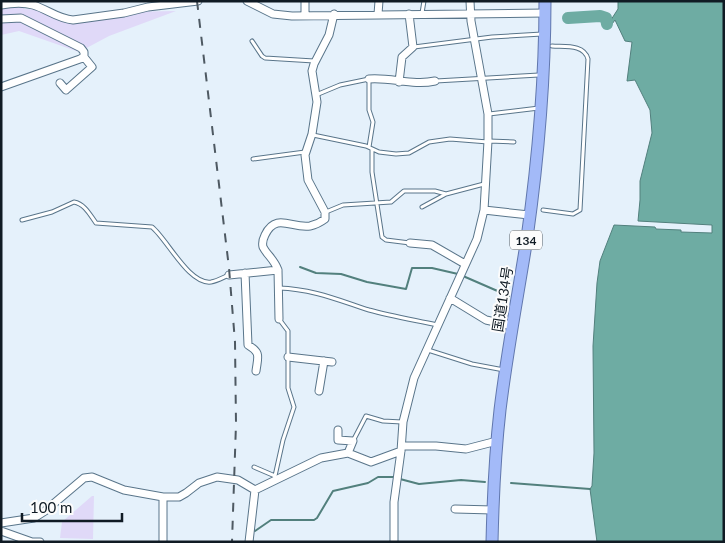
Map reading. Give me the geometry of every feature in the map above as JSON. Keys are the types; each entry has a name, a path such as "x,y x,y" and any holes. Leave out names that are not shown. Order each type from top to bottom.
{"highway":[{"name":"国道134号","path":"492,542 497,441 542,108 545,7"}],"street":[{"path":"1,5 19,2 33,5 66,19 73,20 124,13 148,7 198,1"},
{"path":"247,1 273,14 292,16 334,14 470,14 545,7"},
{"path":"305,1 305,15"},
{"path":"378,14 379,1"},
{"path":"394,542 394,502 403,422 414,378 477,239 484,210 488,114 470,14 470,1"},
{"path":"279,319 278,270 275,260 263,246 263,240 268,228 274,224 283,222 311,226 324,219 325,212 308,180 305,152 312,134 317,102 312,71 315,60 328,35 334,14"},
{"path":"400,82 402,57 413,47 409,14"},
{"path":"1,19 20,18 80,48 84,52 84,57 92,67 66,90 60,84"},
{"path":"1,87 84,57"},
{"path":"369,79 426,83 435,81"},
{"path":"484,210 529,215"},
{"path":"410,243 432,245 465,264"},
{"path":"229,274 278,270"},
{"path":"244,273 248,345 257,350 256,371"},
{"path":"450,298 486,320 513,326"},
{"path":"288,357 328,361 319,391"},
{"path":"338,430 338,440 353,441 348,454"},
{"path":"255,490 275,478 322,458 348,454 371,462 401,448 436,446 466,449 497,441"},
{"path":"1,523 34,518 87,477 92,477 124,490 164,497 179,496 200,483 217,477 238,480 255,490"},
{"path":"249,542 255,490"},
{"path":"163,542 164,497"},
{"path":"455,509 493,510"},
{"path":"1,531 32,542 40,542"}],"lane":[{"path":"422,14 424,1"},
{"path":"413,47 475,39 545,34"},
{"path":"252,41 265,58 315,60"},
{"path":"543,210 574,214 580,210 588,68 587,53 582,49 552,46"},
{"path":"435,81 544,74"},
{"path":"316,95 340,85 369,79 369,110 373,122 370,148 372,172 384,238 386,240 410,243"},
{"path":"488,114 542,108"},
{"path":"312,134 396,154 409,153 429,142 450,139 514,142"},
{"path":"253,159 305,152"},
{"path":"422,207 446,194 485,184"},
{"path":"325,212 343,204 391,202 404,191 435,191 446,194"},
{"path":"22,220 52,212 78,202 96,223 152,227 188,271 202,280 210,282 229,274"},
{"path":"278,288 299,288 318,292 393,316 437,325"},
{"path":"254,467 275,478 283,440 294,407 288,388 288,331 279,319"},
{"path":"428,350 472,364 506,370"},
{"path":"353,441 366,416 403,422"}],"shaded area":[{"path":"13,1 25,9 49,10 76,23 116,12 176,11 109,36 79,52 19,31 1,35 1,3"},
{"path":"618,1 724,1 724,542 597,542 590,489 592,486 594,453 593,346 600,261 614,225 655,227 656,229 681,230 681,232 712,233 712,225 638,221 640,181 652,133 650,110 635,80 627,81 632,42 625,41 615,20 609,28 607,26 618,9"},
{"path":"94,496 93,539 60,538 62,522"}],"waterway":[{"path":"568,18 600,16 606,18 607,24"},
{"path":"300,267 316,273 341,274 367,282 406,289 412,268 432,268 458,274"},
{"path":"463,276 509,296"},
{"path":"255,531 271,520 314,520 333,491 368,483 378,477 395,477"},
{"path":"400,479 419,484 461,480 485,482"},
{"path":"511,483 590,489"}],"railway":[{"path":"197,1 229,268 235,342 236,424 232,542"}]}
